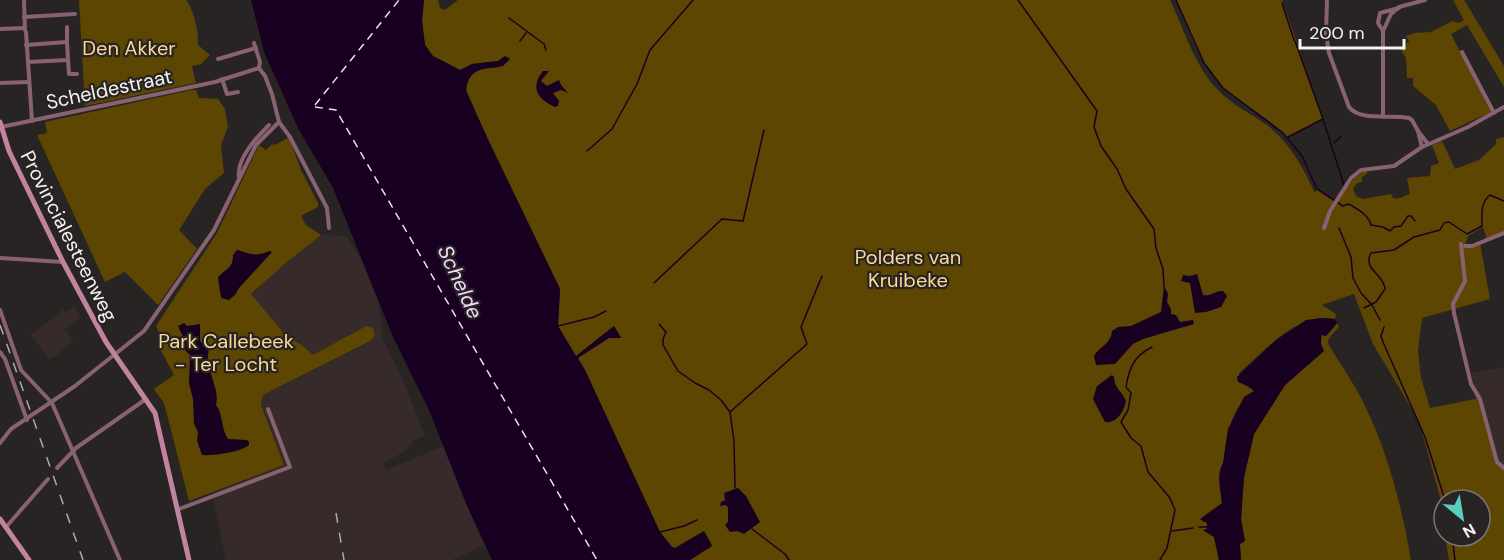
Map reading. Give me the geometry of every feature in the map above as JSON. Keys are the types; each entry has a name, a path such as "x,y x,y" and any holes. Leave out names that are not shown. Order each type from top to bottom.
{"main road":[{"name":"Provincialesteenweg","path":"1,124 9,150 63,262 115,355 155,413 189,560"},
{"path":"0,519 29,560"}],"street":[{"path":"24,0 32,121"},
{"path":"1327,0 1326,34 1329,53 1349,107 1358,114 1409,118 1428,144"},
{"path":"1383,30 1378,23 1380,13 1421,0"},
{"path":"1383,116 1383,30 1391,14 1400,8"},
{"path":"24,16 75,14"},
{"path":"67,27 69,74 77,74"},
{"path":"0,29 25,30"},
{"path":"26,45 67,42"},
{"path":"218,59 255,45 260,62 259,68 272,94 279,122 290,137 327,208 329,228"},
{"path":"1462,52 1494,113"},
{"path":"28,62 68,60"},
{"name":"Scheldestraat","path":"1,124 32,121 222,79 259,68"},
{"path":"222,79 228,94 238,92"},
{"path":"0,83 29,82"},
{"path":"1324,228 1328,213 1348,183 1361,170 1394,166 1422,147 1504,107"},
{"path":"0,443 9,431 52,403 144,331 214,230 256,145 279,122"},
{"path":"239,179 238,172 245,155 252,143 269,125"},
{"path":"1418,131 1422,147"},
{"path":"1504,233 1472,246 1463,245 1465,281 1454,304 1454,313 1471,384 1480,399 1497,462 1504,468"},
{"path":"0,258 63,262"},
{"path":"0,310 21,370 52,403 120,560"},
{"path":"0,352 5,359 27,420"},
{"path":"57,468 72,451 146,399"},
{"path":"178,509 290,467 268,409"},
{"path":"6,527 48,479"}],"shaded area":[{"path":"321,235 347,236 362,262 379,304 383,339 404,382 425,436 413,441 404,452 383,463 386,470 444,446 486,544 452,560 226,560 212,493 284,465 261,405 263,395 373,340 366,326 313,355 302,345 287,337 251,294"},
{"path":"75,306 80,318 64,329 74,341 50,360 31,335 64,309 66,312"},
{"path":"1504,367 1504,466 1498,461 1481,398 1476,400 1471,386 1474,384 1471,373"}],"green space":[{"name":"Den Akker","path":"79,0 186,0 195,21 198,45 210,55 201,64 192,66 196,83 85,106"},
{"name":"Polders van Kruibeke","path":"424,0 438,0 440,8 445,10 458,0 1170,0 1196,59 1210,81 1229,100 1267,125 1283,140 1301,165 1315,193 1317,189 1337,202 1354,178 1365,170 1368,173 1353,189 1356,196 1363,199 1391,194 1393,198 1400,198 1410,194 1407,178 1430,176 1431,166 1439,163 1432,145 1442,141 1455,169 1479,160 1496,144 1496,139 1504,137 1504,233 1487,240 1483,227 1468,236 1465,245 1480,243 1490,299 1422,318 1418,351 1421,378 1430,408 1481,398 1498,461 1504,466 1504,560 1449,560 1447,548 1492,548 1492,488 1438,488 1419,421 1373,344 1354,294 1322,305 1336,314 1335,319 1320,319 1294,327 1239,373 1241,383 1255,391 1240,405 1231,423 1220,473 1222,503 1201,521 1207,523 1207,529 1204,531 1214,537 1219,560 690,560 712,545 704,531 675,548 660,532 585,370 577,358 609,338 621,337 614,326 576,356 558,326 560,289 467,95 467,82 470,77 478,71 496,68 505,56 498,61 472,64 460,70 433,56 425,45 422,21"},
{"path":"1176,0 1282,0 1323,119 1287,138 1273,124 1232,95 1216,80 1202,59"},
{"path":"1453,0 1464,0 1504,66 1504,87 1467,25 1451,34 1491,112 1450,131 1436,105 1413,86 1413,78 1407,78 1406,58 1401,50 1409,41 1406,36 1431,32 1452,21 1459,23 1464,20"},
{"name":"Park Callebeek - Ter Locht","path":"196,90 199,98 218,99 225,109 228,127 221,145 224,173 205,189 179,230 197,249 158,305 125,272 105,282 37,135 47,133 45,122"},
{"name":"Park Callebeek - Ter Locht","path":"289,137 301,170 318,203 318,207 301,216 306,225 321,235 251,294 287,337 302,345 313,355 366,326 373,328 375,334 372,340 263,395 261,405 284,465 189,501 164,403 154,389 174,375 159,347 164,342 156,326 217,233 259,145 266,150 272,144 275,145"},
{"path":"1337,323 1339,327 1329,338 1328,343 1353,383 1374,426 1399,502 1411,560 1241,560 1240,544 1245,541 1241,519 1244,477 1254,434 1285,385 1324,351 1321,344 1322,335 1330,332"}],"water":[{"name":"Schelde","path":"251,0 424,0 422,21 425,45 433,56 460,70 472,64 498,61 505,56 510,59 503,66 474,72 466,90 560,289 558,326 576,356 614,326 621,338 609,338 578,358 660,532 675,548 704,531 712,546 690,560 492,560 467,506 429,410 393,337 333,188 298,128 264,52"},
{"path":"543,71 549,71 541,81 547,86 559,80 568,93 561,90 553,93 559,101 558,106 549,104 537,92 537,82"},
{"path":"237,250 253,254 272,252 229,300 221,298 218,278 230,266"},
{"path":"1197,274 1203,295 1223,291 1227,296 1221,307 1195,313 1190,283 1181,281 1183,275"},
{"path":"1164,286 1168,294 1167,302 1171,314 1176,315 1180,322 1193,320 1194,324 1133,344 1115,364 1096,365 1094,356 1110,339 1112,331 1118,327 1131,326 1161,312"},
{"path":"1335,319 1337,323 1326,336 1321,335 1324,351 1285,385 1254,434 1244,477 1241,519 1245,541 1240,544 1241,560 1219,560 1214,537 1203,530 1207,529 1207,523 1200,519 1222,503 1219,483 1228,429 1244,397 1254,391 1238,382 1237,377 1276,340 1306,320"},
{"path":"184,323 187,326 200,324 200,341 209,349 208,361 216,390 216,405 226,435 228,439 249,442 249,445 240,450 202,455 197,441 198,432 194,424 193,399 189,383 190,355 184,348 184,339 178,326"},
{"path":"1112,375 1126,401 1122,413 1116,419 1105,422 1093,399 1097,386"},
{"path":"738,488 746,496 760,522 744,534 737,531 730,532 725,525 728,522 728,507 720,506 725,500 724,493"}],"waterway":[{"path":"587,151 612,129 637,84 650,50 693,0"},
{"path":"1018,0 1097,111 1094,127 1101,146 1117,169 1126,189 1154,229 1156,248 1163,269 1164,287"},
{"path":"1176,0 1204,63 1223,88 1283,133 1302,156 1317,189 1343,206 1349,204 1359,210 1368,218 1371,225 1390,231 1394,227 1401,226 1408,216 1415,221"},
{"path":"1282,3 1294,40"},
{"path":"509,18 544,44 546,50"},
{"path":"520,41 526,33"},
{"path":"1295,41 1323,119"},
{"path":"1288,137 1323,119 1344,185"},
{"path":"654,283 722,219 743,221 764,130"},
{"path":"1334,143 1341,136"},
{"path":"1364,308 1376,302 1385,289 1381,279 1369,263 1371,253 1394,250 1414,237 1440,230 1444,223 1449,222 1467,234 1482,226 1483,205 1490,195 1504,201"},
{"path":"1339,228 1351,257 1353,278 1380,320"},
{"path":"730,412 807,344 801,327 822,276"},
{"path":"558,326 594,317 606,311"},
{"path":"659,324 666,332 663,345 678,371 709,390 730,412 734,441 735,488"},
{"path":"1384,327 1381,336 1383,342 1425,437 1441,488"},
{"path":"1152,347 1141,354 1131,368 1126,387 1131,393 1128,410 1121,422 1131,438 1141,446 1148,472 1170,498 1175,510 1167,548 1160,560"},
{"path":"660,532 697,520"},
{"path":"1199,527 1208,527"},
{"path":"1172,531 1193,528"},
{"path":"752,529 785,554 789,560"},
{"path":"1454,548 1455,560"}],"ferry route":[{"path":"315,105 399,0"},
{"path":"315,107 336,110 597,560"}],"railway":[{"path":"0,325 83,560"},
{"path":"336,513 344,560"}]}
